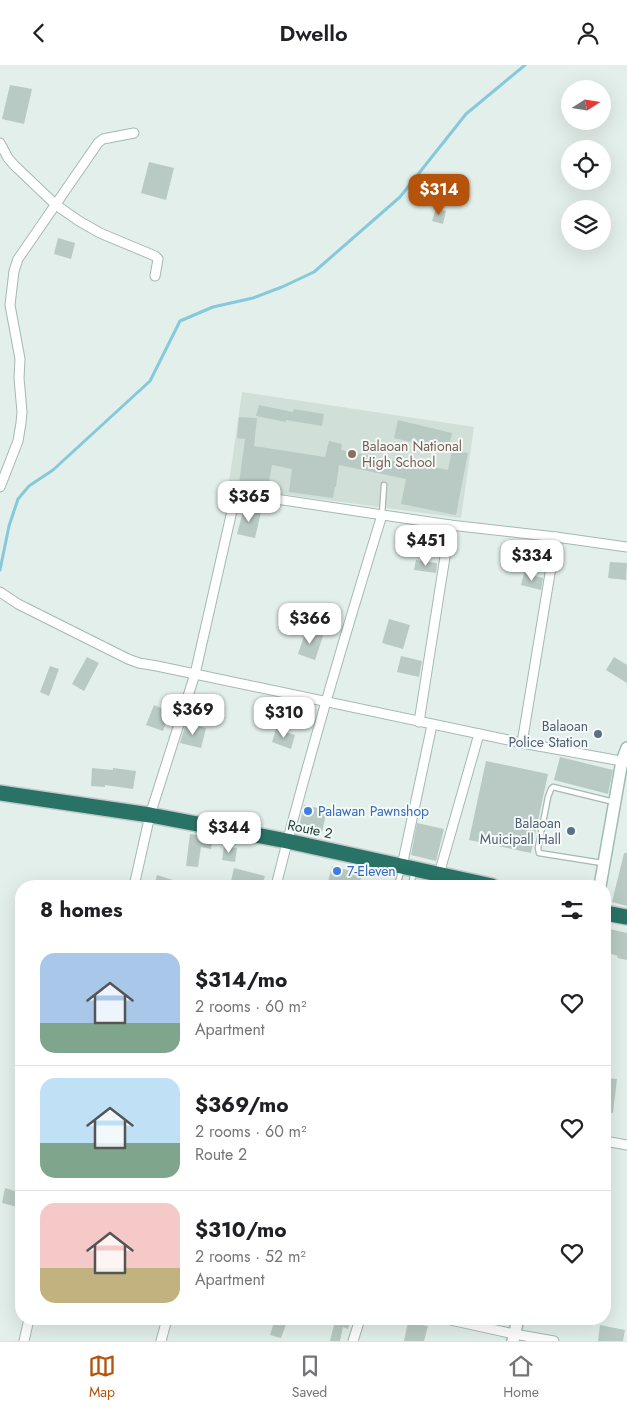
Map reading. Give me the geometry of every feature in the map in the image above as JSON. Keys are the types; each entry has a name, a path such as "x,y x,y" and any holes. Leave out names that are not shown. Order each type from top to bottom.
{"highway":[{"name":"Route 2","path":"0,793 150,815 287,841 463,880"},
{"path":"611,914 627,917"}],"main road":[{"path":"601,880 627,748"},
{"path":"514,1338 517,1325"}],"street":[{"path":"0,487 15,449 22,423 19,389 20,359 10,305 14,271 18,259 98,143 103,139 134,133"},
{"path":"0,143 14,165 56,205 91,229 155,256 158,259 155,277"},
{"path":"135,880 150,815 195,674 236,493 450,525 627,547"},
{"path":"277,880 326,701 382,515"},
{"path":"419,721 450,525"},
{"path":"522,743 556,537"},
{"path":"0,592 18,604 139,663 326,701 432,725 625,761"},
{"path":"409,868 432,725"},
{"path":"439,875 479,734"},
{"path":"611,1142 627,1145"},
{"path":"24,1341 28,1325"},
{"path":"161,1341 165,1325"},
{"path":"353,1341 358,1325"},
{"path":"467,1325 514,1338 554,1341"}],"lane":[{"path":"382,515 384,485"},
{"path":"604,863 542,855 538,848 548,797 552,788 615,802"},
{"path":"401,880 409,868"},
{"path":"409,868 410,880"}],"shaded area":[{"name":"Balaoan National High School","path":"242,392 474,427 461,518 245,489 229,482"}],"building":[{"path":"10,85 32,89 24,124 2,119"},
{"path":"149,162 174,168 166,200 141,193"},
{"path":"436,208 446,211 443,224 432,221"},
{"path":"58,238 75,243 71,259 54,254"},
{"path":"259,405 293,412 294,409 324,414 322,426 256,416"},
{"path":"239,417 257,418 254,446 325,457 329,441 342,444 341,450 448,470 452,450 468,453 456,515 401,504 406,479 339,465 333,498 289,492 292,469 272,465 268,488 239,483 245,439 237,438"},
{"path":"398,420 452,433 448,451 394,438"},
{"path":"244,508 261,512 255,538 237,534"},
{"path":"416,560 437,563 436,573 414,570"},
{"path":"610,562 627,563 626,580 608,578"},
{"path":"524,573 543,578 541,590 521,585"},
{"path":"389,619 410,625 403,649 382,643"},
{"path":"306,630 323,636 315,660 298,654"},
{"path":"401,656 422,661 419,677 397,672"},
{"path":"87,657 99,663 84,691 72,684"},
{"path":"614,657 627,665 627,683 606,670"},
{"path":"50,666 59,669 49,696 40,692"},
{"path":"154,705 170,712 163,731 146,725"},
{"path":"186,723 206,728 201,748 180,743"},
{"path":"276,729 295,735 291,749 272,742"},
{"path":"560,757 613,770 608,794 554,780"},
{"path":"486,761 548,774 531,853 469,840"},
{"path":"92,768 136,771 133,789 105,785 105,787 91,786"},
{"path":"304,805 327,810 322,832 299,827"},
{"path":"417,823 444,829 436,861 411,855"},
{"path":"190,834 213,837 211,849 201,847 198,867 186,866"},
{"path":"224,846 237,848 235,862 222,860"},
{"path":"624,853 627,853 627,906 612,902"},
{"path":"332,866 362,874 360,880 328,880"},
{"path":"234,868 265,876 264,880 231,880"},
{"path":"157,875 173,880 156,880"},
{"path":"611,929 627,933 627,960 617,958 618,956 611,954"},
{"path":"611,1078 617,1079 613,1113 611,1113"},
{"path":"5,1188 15,1191 15,1206 2,1203"},
{"path":"273,1325 286,1325 281,1338 270,1335"},
{"path":"334,1325 349,1325 348,1329 343,1327 340,1341 330,1341"},
{"path":"407,1325 428,1326 424,1341 404,1341"},
{"path":"600,1325 625,1330 623,1341 598,1341"}],"waterway":[{"path":"0,570 9,526 18,499 29,486 53,470 150,381 180,321 213,307 253,298 314,272 400,197 466,114 525,65"}],"place":[{"name":"Balaoan National High School","path":"352,454"},
{"name":"Balaoan Police Station","path":"598,734"},
{"name":"Palawan Pawnshop","path":"308,811"},
{"name":"Balaoan Muicipall Hall","path":"571,831"},
{"name":"7-Eleven","path":"337,871"}]}
